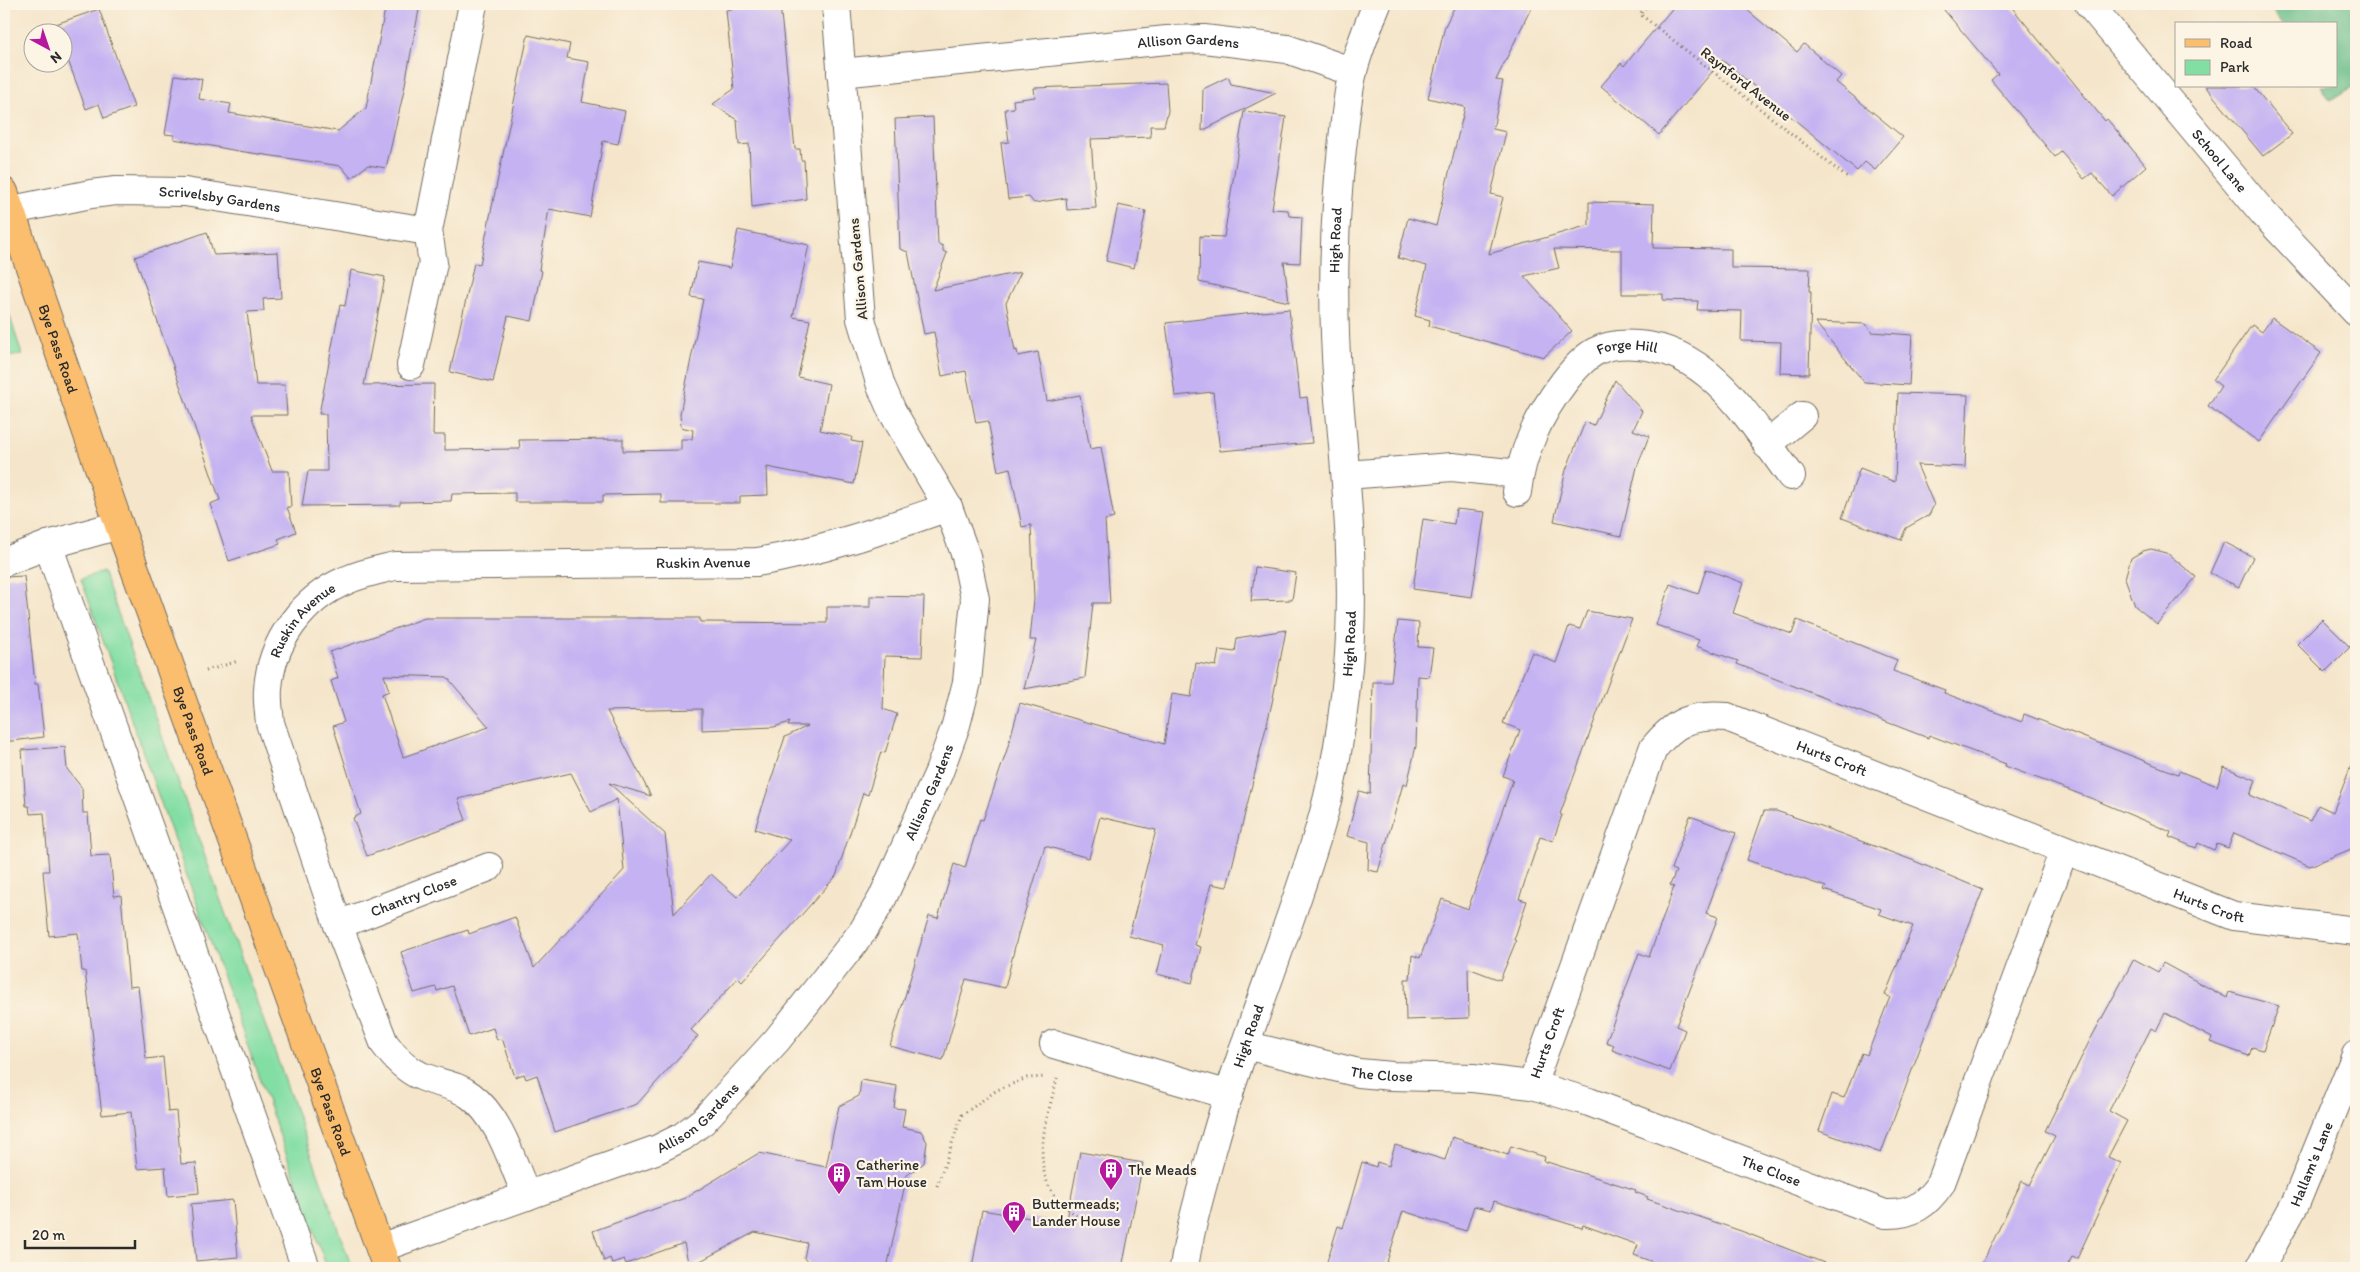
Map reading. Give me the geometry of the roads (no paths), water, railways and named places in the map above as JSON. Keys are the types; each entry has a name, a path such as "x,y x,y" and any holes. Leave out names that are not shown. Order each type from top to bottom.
{"main road":[{"name":"Bye Pass Road","path":"8,201 119,524 383,1258"}],"street":[{"path":"411,365 433,263 428,232 473,4"},
{"name":"Allison Gardens","path":"383,1258 527,1196 658,1149 682,1137 703,1121 777,1040 863,930 882,899 939,772 956,725 967,682 974,599 966,556 948,507 892,411 881,386 861,319 836,4"},
{"name":"High Road","path":"1184,1268 1194,1217 1229,1095 1320,826 1333,770 1343,709 1350,636 1350,569 1346,475 1338,386 1334,289 1338,183 1353,72 1377,4"},
{"name":"School Lane","path":"2089,4 2264,214 2356,312"},
{"name":"Allison Gardens","path":"841,73 1167,40 1204,39 1287,49 1353,72"},
{"name":"Scrivelsby Gardens","path":"8,201 144,190 185,192 428,232"},
{"name":"Forge Hill","path":"1346,475 1452,467 1518,483 1539,421 1570,374 1582,361 1602,347 1620,344 1661,350 1697,366 1727,392 1791,476"},
{"path":"1768,445 1802,416"},
{"name":"Ruskin Avenue","path":"527,1196 496,1126 481,1105 458,1088 420,1076 404,1065 384,1043 338,925 270,723 268,690 277,648 302,611 320,595 346,580 395,566 757,562 786,557 856,539 948,507"},
{"path":"4,562 48,545 119,524"},
{"path":"48,545 306,1268"},
{"name":"Hurts Croft","path":"1532,1085 1654,748 1663,736 1690,718 1727,717 2234,916 2356,931"},
{"name":"The Close","path":"1245,1045 1359,1073 1392,1076 1473,1078 1532,1085 1589,1102 1885,1214 1908,1212 1929,1201 1942,1183 2064,850"},
{"name":"Chantry Close","path":"338,925 489,867"},
{"path":"1059,1045 1229,1095"},
{"name":"Hallam's Lane","path":"2260,1268 2296,1202 2356,1055"}],"place":[{"name":"The Meads","path":"1111,1191"},
{"name":"Catherine Tam House","path":"839,1195"},
{"name":"Buttermeads; Lander House","path":"1014,1234"}]}
